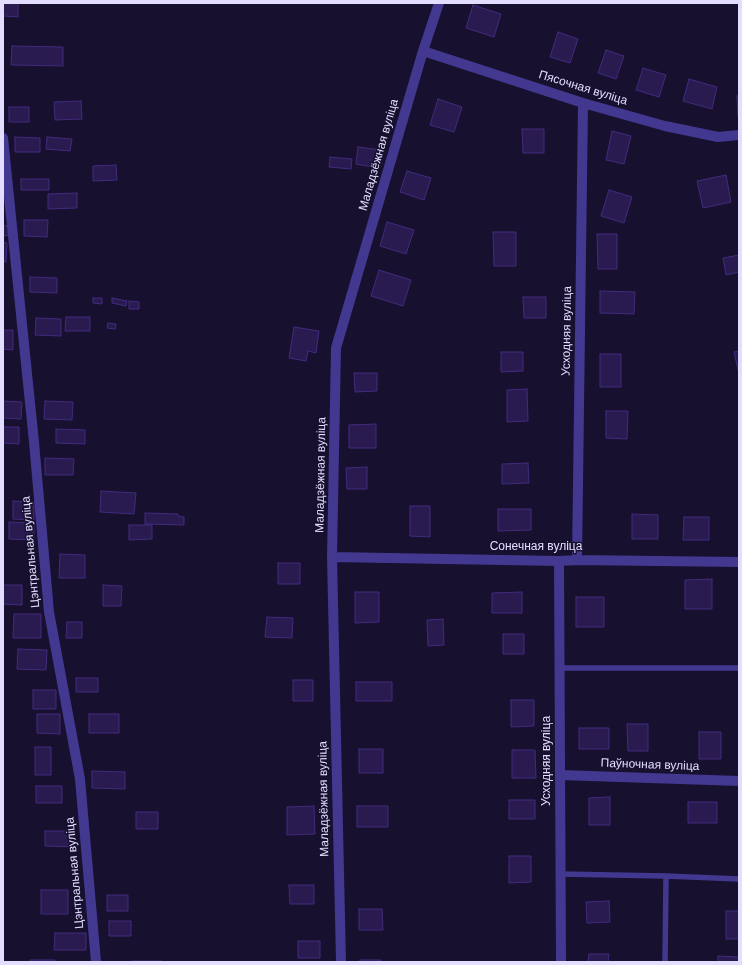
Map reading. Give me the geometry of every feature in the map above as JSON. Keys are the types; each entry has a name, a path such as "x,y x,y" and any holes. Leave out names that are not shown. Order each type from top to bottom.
{"street":[{"name":"Маладзёжная вуліца","path":"340,962 332,557 336,348 423,51 439,3"},
{"name":"Пясочная вуліца","path":"423,51 583,103 665,126 718,137 739,135"},
{"name":"Усходняя вуліца","path":"577,560 583,103"},
{"name":"Цэнтральная вуліца","path":"3,138 34,442 49,612 80,779 96,962"},
{"name":"Сонечная вуліца","path":"332,557 559,561 739,562"},
{"name":"Усходняя вуліца","path":"559,561 560,962"},
{"name":"Паўночная вуліца","path":"560,775 739,781"}],"lane":[{"path":"559,668 739,668"},
{"path":"560,874 739,878"},
{"path":"665,962 666,876"}],"building":[{"path":"3,3 18,3 18,17 3,16"},
{"path":"473,5 501,14 494,37 466,28"},
{"path":"558,32 578,39 570,63 550,57"},
{"path":"12,46 63,47 63,66 11,65"},
{"path":"606,50 624,56 616,79 598,73"},
{"path":"643,68 666,75 659,97 636,90"},
{"path":"689,79 717,87 712,109 683,101"},
{"path":"737,96 739,96 739,116 738,116"},
{"path":"438,99 462,107 454,132 430,125"},
{"path":"81,101 82,119 55,120 54,102"},
{"path":"9,107 29,107 29,122 9,122"},
{"path":"522,129 544,129 544,153 523,153"},
{"path":"612,131 631,136 624,164 606,160"},
{"path":"15,137 40,138 40,152 15,152"},
{"path":"47,137 72,139 70,151 46,149"},
{"path":"358,147 381,150 378,168 356,164"},
{"path":"330,157 352,159 351,169 329,167"},
{"path":"116,165 117,180 93,181 93,166"},
{"path":"407,171 431,178 424,200 400,192"},
{"path":"726,175 731,202 703,208 697,181"},
{"path":"21,179 49,179 49,190 21,190"},
{"path":"609,190 632,197 624,223 601,216"},
{"path":"77,193 77,208 48,209 48,194"},
{"path":"24,220 48,220 47,237 24,236"},
{"path":"387,222 414,230 406,254 380,246"},
{"path":"10,225 11,235 3,236 3,226"},
{"path":"493,232 516,232 516,266 494,266"},
{"path":"597,234 617,234 617,269 598,269"},
{"path":"3,242 7,243 6,262 3,262"},
{"path":"739,255 739,272 726,275 723,258"},
{"path":"379,270 411,280 403,306 371,296"},
{"path":"30,277 57,278 57,293 30,292"},
{"path":"600,291 635,292 634,314 600,313"},
{"path":"523,297 546,297 546,318 524,318"},
{"path":"93,298 102,298 102,304 93,303"},
{"path":"112,298 127,301 126,306 112,303"},
{"path":"129,301 139,302 139,309 129,309"},
{"path":"66,317 90,317 90,331 65,331"},
{"path":"36,318 61,319 61,336 35,335"},
{"path":"108,323 116,324 115,329 107,328"},
{"path":"294,327 319,331 316,353 308,351 306,361 289,358"},
{"path":"3,330 13,330 13,350 3,349"},
{"path":"739,351 739,374 734,352"},
{"path":"501,352 523,352 523,371 501,372"},
{"path":"600,354 621,354 621,387 600,387"},
{"path":"354,373 377,373 377,391 355,392"},
{"path":"527,389 528,421 507,422 507,390"},
{"path":"3,401 22,402 21,419 3,418"},
{"path":"45,401 73,402 72,420 44,419"},
{"path":"606,411 628,411 627,439 606,438"},
{"path":"376,424 376,448 349,448 349,425"},
{"path":"3,427 19,427 19,444 3,443"},
{"path":"56,429 85,430 85,444 56,443"},
{"path":"45,458 74,459 73,475 45,475"},
{"path":"528,463 529,483 502,484 502,464"},
{"path":"367,467 367,489 347,489 346,468"},
{"path":"101,491 136,493 134,514 100,512"},
{"path":"13,501 34,502 34,520 13,519"},
{"path":"410,506 430,506 430,537 410,536"},
{"path":"498,509 531,509 531,530 498,531"},
{"path":"145,513 178,514 178,516 184,517 184,525 145,524"},
{"path":"632,514 658,515 658,539 632,539"},
{"path":"684,517 709,517 709,540 683,540"},
{"path":"9,522 34,523 34,540 9,539"},
{"path":"129,525 152,525 152,539 129,540"},
{"path":"60,554 85,555 85,578 59,578"},
{"path":"278,563 300,563 300,584 278,584"},
{"path":"712,579 712,609 685,609 685,580"},
{"path":"3,585 22,585 22,605 3,604"},
{"path":"103,585 122,586 121,606 103,606"},
{"path":"355,592 379,592 379,622 355,623"},
{"path":"522,592 522,613 492,613 492,593"},
{"path":"576,597 604,597 604,627 576,627"},
{"path":"14,614 41,614 41,638 13,638"},
{"path":"267,617 293,618 292,638 265,637"},
{"path":"443,619 444,645 428,646 427,620"},
{"path":"67,622 82,622 82,638 66,638"},
{"path":"503,634 524,634 524,654 503,654"},
{"path":"18,649 47,650 46,670 17,669"},
{"path":"76,678 98,678 98,692 76,692"},
{"path":"293,680 313,680 313,701 293,701"},
{"path":"356,682 392,682 392,701 356,701"},
{"path":"33,690 56,690 56,709 33,709"},
{"path":"511,700 534,700 534,726 511,727"},
{"path":"37,714 60,714 60,734 37,733"},
{"path":"89,714 119,714 119,733 89,733"},
{"path":"627,724 648,724 648,751 628,751"},
{"path":"579,728 609,728 609,749 579,749"},
{"path":"699,732 721,732 721,759 699,759"},
{"path":"35,747 51,747 51,775 35,775"},
{"path":"359,749 383,749 383,773 359,773"},
{"path":"512,750 535,750 536,778 512,778"},
{"path":"92,771 125,772 125,789 92,788"},
{"path":"36,786 62,786 62,803 36,803"},
{"path":"610,797 610,825 589,825 589,798"},
{"path":"509,800 535,800 535,819 509,819"},
{"path":"688,802 717,802 717,823 688,823"},
{"path":"314,806 315,834 287,835 287,807"},
{"path":"357,806 388,806 388,827 357,827"},
{"path":"136,812 158,812 158,829 136,829"},
{"path":"45,831 75,831 75,847 45,846"},
{"path":"509,856 531,856 531,882 509,883"},
{"path":"289,885 314,885 314,904 290,904"},
{"path":"41,890 68,890 68,914 41,914"},
{"path":"107,895 128,895 128,911 107,911"},
{"path":"609,901 610,922 587,923 586,902"},
{"path":"359,909 382,909 383,930 359,930"},
{"path":"726,911 739,911 739,939 726,939"},
{"path":"109,921 131,921 131,936 109,936"},
{"path":"55,933 86,933 86,950 54,950"},
{"path":"298,941 320,941 320,958 298,958"},
{"path":"589,954 609,954 608,962 588,962"},
{"path":"718,956 739,957 739,962 718,962"},
{"path":"30,960 55,960 55,962 30,962"},
{"path":"360,960 381,960 381,962 360,962"},
{"path":"162,961 162,962 132,962"}]}
